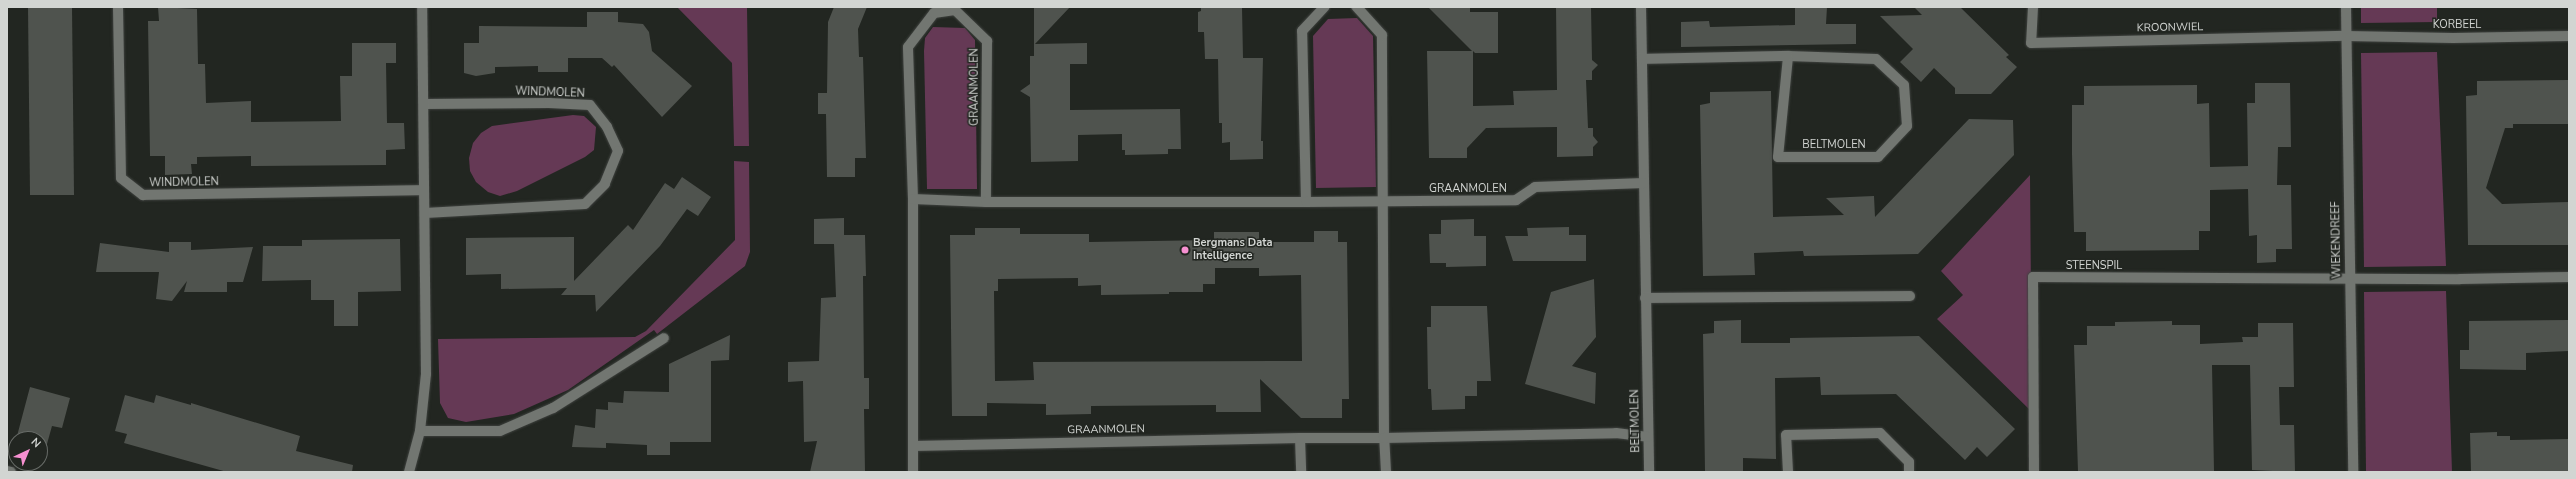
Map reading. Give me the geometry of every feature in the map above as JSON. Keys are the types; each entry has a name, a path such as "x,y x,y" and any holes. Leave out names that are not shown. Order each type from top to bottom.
{"street":[{"name":"WINDMOLEN","path":"118,7 122,178 143,195 424,190"},
{"path":"409,472 420,431 426,374 424,190 425,104 422,7"},
{"path":"1306,202 1302,31 1324,7"},
{"path":"1356,7 1382,35 1384,438 1386,472"},
{"name":"BELTMOLEN","path":"1641,7 1649,472"},
{"name":"KROONWIEL","path":"2033,7 2031,43 2346,36"},
{"name":"WIEKENDREEF","path":"2346,7 2353,472"},
{"name":"GRAANMOLEN","path":"913,472 913,200 908,47 934,13 955,10 987,41 986,202"},
{"name":"KORBEEL","path":"2346,36 2453,38 2569,36"},
{"name":"BELTMOLEN","path":"1642,59 1788,56 1876,58 1904,85 1907,126 1878,157 1778,158 1788,56"},
{"name":"WINDMOLEN","path":"425,104 549,103 590,105 608,127 618,151 605,184 585,204 425,213"},
{"name":"GRAANMOLEN","path":"913,200 986,202 1306,202 1516,200 1535,187 1644,183"},
{"path":"2349,279 2569,277"},
{"name":"STEENSPIL","path":"2034,472 2033,278 2349,279"},
{"path":"1645,298 1910,296"},
{"path":"420,431 500,431 553,408 664,338"},
{"name":"GRAANMOLEN","path":"913,446 1616,433 1648,437"},
{"path":"1788,472 1786,435 1872,433 1880,433 1909,462 1909,472"},
{"path":"1300,438 1301,472"},
{"path":"7,471 11,472"}],"shaded area":[{"path":"677,7 747,7 749,146 734,146 732,63"},
{"path":"2361,7 2437,7 2437,22 2361,23"},
{"path":"1357,18 1373,36 1376,187 1316,188 1313,36 1328,19"},
{"path":"933,27 965,28 975,40 977,189 927,189 924,51 925,38"},
{"path":"2437,52 2446,266 2364,267 2361,53"},
{"path":"573,115 584,116 596,127 594,150 585,157 517,191 500,196 488,192 476,182 470,171 469,158 473,143 481,133 492,126"},
{"path":"734,161 749,162 750,252 745,266 657,334 654,330 568,390 514,414 466,422 448,418 440,403 438,339 635,337 646,331 735,240"},
{"path":"2030,175 2032,412 1937,319 1963,295 1941,271"},
{"path":"2446,291 2452,472 2366,472 2364,292"}],"building":[{"path":"28,7 72,7 74,195 30,195"},
{"path":"158,7 197,9 198,64 205,64 206,103 251,101 251,122 341,121 340,76 352,76 352,43 396,43 396,63 386,63 387,123 404,123 405,149 386,150 386,165 251,166 251,156 197,157 197,164 191,164 192,174 165,175 165,156 150,156 148,21 159,21"},
{"path":"834,7 867,7 858,29 859,57 863,57 866,158 855,158 855,177 827,177 826,114 818,114 818,93 827,93 828,22"},
{"path":"1034,7 1070,7 1035,44 1087,43 1087,64 1070,64 1070,110 1180,109 1181,149 1168,149 1168,154 1125,155 1125,150 1122,150 1122,134 1078,135 1078,161 1031,162 1030,97 1020,91 1030,84 1030,56 1034,56"},
{"path":"1201,7 1242,7 1243,58 1263,58 1261,141 1263,141 1263,159 1230,160 1230,142 1222,143 1222,123 1219,123 1218,59 1205,59 1204,32 1198,32 1198,12 1201,11"},
{"path":"1428,7 1470,7 1470,12 1498,12 1498,53 1475,53 1473,51 1473,106 1514,105 1513,91 1557,90 1556,7 1591,7 1592,60 1598,65 1592,71 1592,80 1586,80 1588,128 1593,128 1593,136 1598,142 1593,147 1593,156 1557,157 1557,127 1486,128 1467,148 1467,158 1429,158 1427,51 1472,51"},
{"path":"1795,7 1827,7 1826,24 1856,24 1856,44 1681,47 1681,22 1709,21 1710,27 1795,25"},
{"path":"1914,7 1960,7 2009,55 2006,57 2017,67 1991,94 1955,94 1955,88 1934,68 1921,82 1900,62 1913,49 1880,16 1922,15"},
{"path":"587,12 618,12 618,22 643,24 649,32 652,51 692,86 662,117 614,65 612,67 602,58 568,58 568,72 538,72 538,66 495,67 495,73 476,76 464,73 464,43 479,43 479,26 587,27"},
{"path":"2569,80 2569,124 2513,124 2513,128 2505,128 2486,188 2502,204 2569,202 2569,245 2468,245 2466,96 2477,95 2477,81"},
{"path":"2255,83 2290,83 2291,147 2278,147 2277,185 2291,185 2292,249 2276,249 2276,262 2257,263 2257,235 2249,236 2248,189 2210,190 2210,231 2199,231 2199,250 2086,251 2086,232 2074,232 2072,154 2072,105 2084,105 2084,86 2197,85 2197,104 2209,103 2210,167 2248,166 2247,103 2255,103"},
{"path":"1771,91 1773,217 1844,215 1826,198 1874,196 1875,217 1969,119 2013,120 2014,155 1918,254 1804,256 1803,251 1754,253 1755,275 1703,276 1700,105 1710,103 1710,92"},
{"path":"682,177 711,197 698,216 687,209 660,246 596,312 595,295 561,295 567,288 501,289 501,274 466,275 466,238 574,237 574,281 628,225 633,230 665,183 674,189"},
{"path":"844,218 844,235 865,235 866,276 863,276 864,378 869,378 869,409 864,409 865,472 810,472 817,441 804,442 803,381 788,382 788,362 819,361 821,298 836,297 834,244 814,244 814,219"},
{"path":"1474,219 1474,236 1486,236 1486,266 1446,267 1446,263 1430,263 1429,234 1441,234 1441,220"},
{"path":"1569,227 1569,235 1586,235 1586,261 1513,261 1505,236 1528,236 1527,228"},
{"path":"975,228 1020,228 1020,234 1089,234 1089,242 1214,240 1214,232 1259,232 1259,242 1314,242 1314,231 1338,231 1338,242 1347,242 1349,399 1342,399 1342,418 1301,418 1260,379 1261,412 1216,412 1216,405 1091,406 1091,414 1046,415 1046,404 987,403 987,416 952,416 950,235 975,235","holes":["1215,268 1259,268 1259,276 1301,275 1302,361 1033,362 1034,380 995,381 994,291 998,291 998,279 1078,278 1078,286 1101,285 1101,295 1169,294 1169,292 1203,292 1203,284 1215,284"]},
{"path":"400,239 401,291 358,292 358,326 334,326 334,300 311,300 311,280 262,281 263,246 302,246 302,240"},
{"path":"169,242 191,242 191,250 253,247 243,282 227,282 227,292 184,292 187,281 172,301 156,299 159,272 96,272 100,243 169,252"},
{"path":"1594,279 1596,337 1572,366 1596,373 1595,404 1525,384 1551,292"},
{"path":"1431,306 1487,306 1491,381 1477,381 1477,396 1465,396 1465,409 1432,410 1431,389 1428,389 1427,327 1431,327"},
{"path":"1741,320 1741,343 1790,343 1790,338 1919,336 2015,429 1987,457 1977,447 1965,460 1896,394 1821,395 1820,377 1775,378 1776,459 1743,458 1743,472 1705,472 1703,334 1714,333 1714,321"},
{"path":"2569,320 2569,351 2526,353 2526,370 2460,369 2460,350 2469,350 2469,321"},
{"path":"2172,321 2172,325 2200,325 2200,344 2243,342 2242,337 2258,337 2258,323 2293,323 2294,387 2279,387 2280,425 2294,425 2295,472 2252,470 2250,365 2212,365 2214,471 2078,472 2074,345 2087,345 2087,326 2115,326 2115,322"},
{"path":"730,335 729,360 711,361 711,442 670,442 670,455 647,455 647,445 606,443 606,448 572,447 575,425 595,428 596,409 608,410 608,402 623,403 624,391 669,392 669,364"},
{"path":"30,387 70,398 62,428 52,426 48,440 48,431 18,431"},
{"path":"125,395 154,403 156,395 191,405 191,403 300,436 296,451 353,465 352,472 227,472 124,443 127,434 115,431"},
{"path":"2497,432 2497,436 2510,436 2510,440 2569,439 2569,472 2471,472 2470,433"}],"place":[{"name":"Bergmans Data Intelligence","path":"1185,250"}]}
